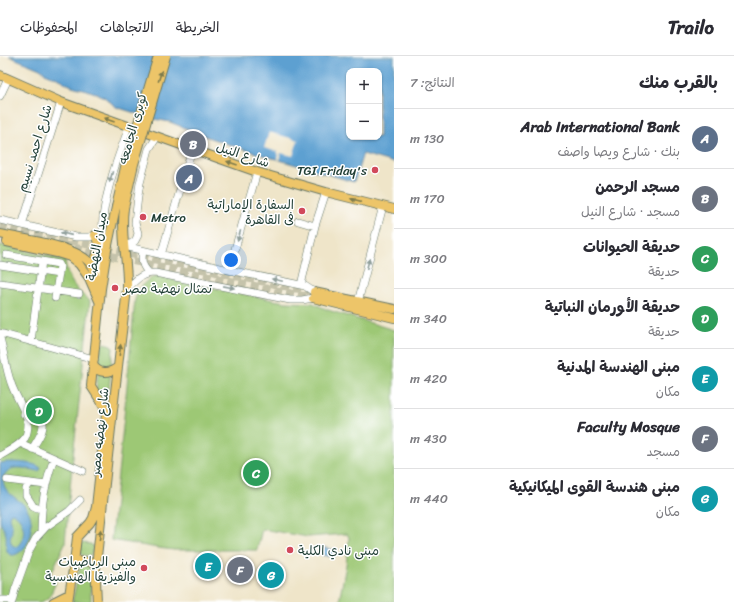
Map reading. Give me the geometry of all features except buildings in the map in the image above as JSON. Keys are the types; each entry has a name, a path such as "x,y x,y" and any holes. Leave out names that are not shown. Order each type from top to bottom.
{"main road":[{"name":"كوبرى الجامعه","path":"116,207 130,149 158,56"},
{"name":"كوبرى الجامعه","path":"124,208 134,164 166,56"},
{"name":"شارع النيل","path":"0,75 61,102 257,172 326,192 394,209"},
{"name":"ميدان النهضة","path":"101,289 116,207"},
{"name":"ميدان النهضة","path":"124,208 123,226 126,266"},
{"path":"0,234 65,248 81,256 90,264 101,289"},
{"path":"90,264 95,260 97,255 98,244 95,235"},
{"path":"6,242 70,257 79,264 89,278 99,301"},
{"name":"شارع نهضه مصر","path":"97,602 96,566 127,289 126,266"},
{"name":"شارع نهضه مصر","path":"68,598 77,537 90,523 95,513 106,415 104,406 91,386 101,289"},
{"path":"313,295 394,309"},
{"path":"313,295 394,318"},
{"path":"94,362 98,370 105,372 112,371 118,367"},
{"path":"74,562 86,560 92,562 96,566"},
{"path":"53,602 68,598"}],"street":[{"path":"0,96 8,79"},
{"name":"شارع احمد نسيم","path":"22,225 61,102"},
{"path":"101,289 100,267 104,241 103,219 108,188 129,127"},
{"path":"124,246 135,241 137,237 135,224 140,183 149,149 157,137"},
{"path":"161,255 192,149"},
{"path":"229,270 257,172"},
{"path":"301,285 315,226 326,192"},
{"path":"358,302 383,206"},
{"path":"0,220 76,237 89,237 104,232"},
{"path":"298,221 315,226"},
{"path":"124,246 301,285 308,287 313,295 302,300 290,300 155,273 149,273 138,278 127,289"},
{"path":"143,251 142,265 149,273"},
{"path":"6,255 59,264 56,295"},
{"path":"31,341 42,261"},
{"path":"0,266 59,274"},
{"path":"0,283 38,289 56,295 79,294"},
{"path":"0,333 31,341 94,362"},
{"path":"0,338 11,383 28,422 28,428 24,439 0,456"},
{"path":"24,414 40,419 43,423 42,431 32,449"},
{"path":"20,443 83,471"},
{"path":"41,532 41,508 54,458"},
{"path":"7,480 46,485"},
{"path":"30,483 26,490 26,495 33,506 41,508"},
{"path":"0,600 12,601 29,551 32,544 41,532 69,511 80,500"}],"green space":[{"path":"0,245 65,260 70,278 76,288 90,301 65,543 50,576 56,582 49,598 41,602 0,602"},
{"path":"156,276 285,302 313,303 328,310 394,330 394,602 339,602 346,565 349,538 346,534 308,537 262,529 257,550 174,550 111,540 135,299 143,285 149,279"},
{"path":"104,343 111,345 113,348 109,389 103,396 99,395 96,391 101,347"},
{"path":"83,543 91,544 93,546 92,554 90,556 82,555 80,553 81,545"},
{"path":"86,564 90,569 91,602 72,602 80,568 82,565"}],"water":[{"path":"9,56 394,56 394,163 363,154 354,182 249,151 210,138 170,122 154,119 116,107 103,96 72,86 40,69"},
{"path":"0,463 25,463 41,468 38,471 24,468 14,468 10,469 4,476 3,481 6,490 24,505 31,517 32,526 29,540 19,553 13,555 8,552 6,535 0,521","holes":["12,513 20,519 23,529 22,539 16,547 12,545 11,542 12,526 9,517"]},
{"path":"322,547 335,550 334,557 321,555"}],"pier":[{"path":"269,132 298,140 293,156 281,153 279,160 277,159 278,152 264,148"},
{"path":"363,155 394,164 388,186 392,164 364,156 357,177"}],"tunnel":[{"path":"0,225 158,260 314,292"},
{"path":"63,245 313,298"}],"place":[{"name":"مسجد الرحمن","path":"193,144"},
{"name":"TGI Friday's","path":"375,170"},
{"name":"Arab International Bank","path":"189,178"},
{"name":"السفارة الإماراتية فى القاهرة","path":"302,211"},
{"name":"Metro","path":"143,217"},
{"name":"تمثال نهضة مصر","path":"115,288"},
{"name":"حديقة الأورمان النباتية","path":"39,411"},
{"name":"حديقة الحيوانات","path":"256,473"},
{"name":"مبنى نادي الكلية","path":"290,550"},
{"name":"مبنى الهندسة المدنية","path":"208,566"},
{"name":"مبنى الرياضيات والفيزيقا الهندسية","path":"144,568"},
{"name":"Faculty Mosque","path":"240,570"},
{"name":"مبنى هندسة القوى الميكانيكية","path":"271,575"}]}
